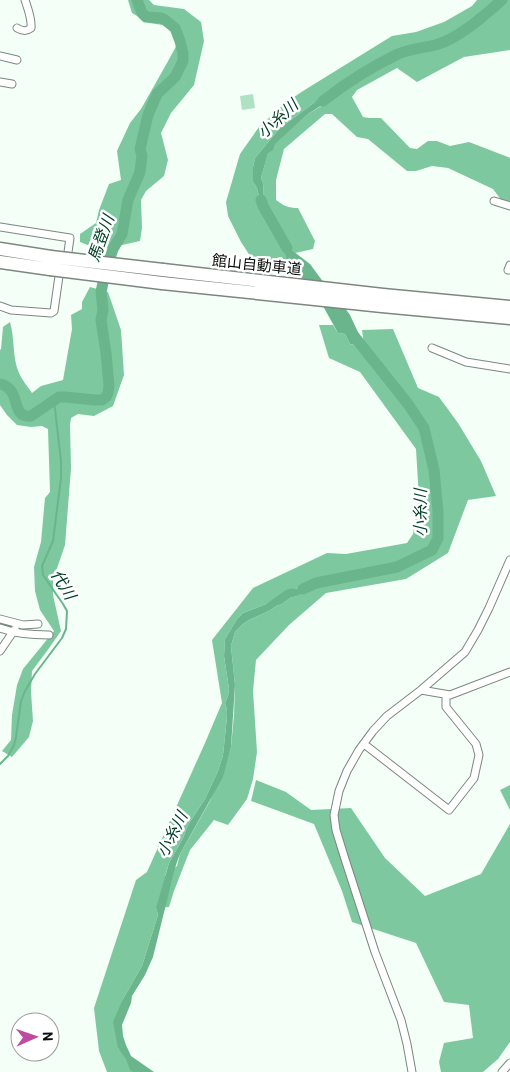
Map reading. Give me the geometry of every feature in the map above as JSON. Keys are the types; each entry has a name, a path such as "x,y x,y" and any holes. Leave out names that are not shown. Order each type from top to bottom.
{"highway":[{"name":"館山自動車道","path":"0,249 53,267"},
{"name":"館山自動車道","path":"0,262 162,276 382,301 510,318"},
{"name":"館山自動車道","path":"382,301 510,307"}],"street":[{"path":"17,28 26,31 31,25 25,0"},
{"path":"0,56 17,60"},
{"path":"0,82 12,84"},
{"path":"494,201 510,206"},
{"path":"0,227 70,238 68,252"},
{"path":"510,265 508,270 510,270"},
{"path":"0,306 11,310 51,313 54,311 53,267"},
{"path":"432,348 466,362 510,369"},
{"path":"412,1072 401,1020 375,952 336,830 334,815 339,791 347,771 373,730 387,716 465,652 489,608 510,560"},
{"path":"0,619 17,624 38,624"},
{"path":"0,651 17,624"},
{"path":"0,628 13,632 49,635"},
{"path":"421,690 450,695 510,672"},
{"path":"364,744 449,810 474,778 479,755 476,744 446,707 446,695"},
{"path":"502,1072 510,1063"}],"shaded area":[{"path":"128,0 149,0 154,5 184,9 201,22 204,41 194,85 171,113 161,133 168,160 164,176 146,191 141,200 142,228 140,241 100,250 80,242 80,234 96,223 109,184 121,180 117,151 130,123 141,109 180,39 170,26 149,23 132,13"},
{"path":"477,0 510,0 510,50 464,57 417,82 397,68 357,90 352,97 363,117 381,118 410,148 417,149 428,141 437,141 450,146 469,142 510,158 510,202 502,201 493,189 448,168 432,166 416,171 407,171 368,139 357,137 332,114 325,114 284,149 276,180 276,200 291,208 298,208 315,241 313,249 295,253 280,236 280,243 288,266 271,273 258,268 241,242 228,216 226,202 240,154 259,127 285,103 392,36 416,32 444,22 472,6","holes":["315,102 326,103 308,114 274,144 268,152 261,178 264,198 267,203 262,209 257,188 253,182 255,158 279,129"]},
{"path":"331,89 335,92 325,103 308,114 275,144 273,150 268,153 261,178 264,198 269,212 267,214 262,209 257,188 253,182 255,158 279,129"},
{"path":"253,94 255,108 242,110 240,96"},
{"path":"280,236 289,248 310,264 324,283 305,281 288,266 285,254 281,248"},
{"path":"90,287 108,292 121,330 124,375 113,406 94,416 78,414 71,418 71,468 65,545 53,580 53,595 61,631 32,671 33,721 29,737 12,757 2,751 11,740 12,715 17,685 23,669 54,631 40,610 35,591 34,567 41,542 45,498 50,492 48,429 42,426 17,425 0,405 0,350 3,327 10,322 17,367 32,393 41,386 63,380 72,329 71,315 82,309 82,302"},
{"path":"323,306 345,308 364,345 363,347 350,344 345,334 338,333"},
{"path":"319,325 333,325 338,333 345,334 350,344 357,346 364,344 362,330 393,329 418,388 439,397 458,423 481,461 496,496 468,500 448,553 406,579 326,593 289,625 256,660 253,691 257,752 253,779 247,799 228,825 214,820 190,850 169,907 156,908 158,915 142,966 123,999 118,1048 140,1072 107,1072 99,1051 94,1008 136,880 147,872 222,703 212,640 253,588 327,553 346,554 407,543 413,534 419,499 416,449 360,372 329,358","holes":["293,588 299,589 300,593 297,596 249,620 235,632 231,646 235,685 231,747 210,801 180,854 177,866 165,876 169,863 188,825 205,799 223,755 227,717 225,703 229,689 224,656 225,639 237,619 243,613 266,604"]},
{"path":"316,583 297,596 249,620 235,632 231,646 235,685 231,747 223,777 180,854 153,957 132,996 122,1025 123,1036 131,1056 154,1072 133,1072 118,1048 113,1022 123,999 142,966 158,915 156,908 169,863 188,825 205,799 223,755 227,717 225,703 229,689 224,656 225,639 237,619 243,613 266,604 286,590 299,589"},
{"path":"256,780 286,792 311,810 351,808 385,858 425,896 481,874 510,824 510,1042 498,1059 483,1072 441,1072 439,1062 444,1043 473,1038 469,1005 444,1002 416,943 352,922 342,891 314,824 251,801"},
{"path":"510,785 510,810 500,790"}],"waterway":[{"name":"馬登川","path":"0,384 11,391 20,413 25,416 31,416 59,397 102,400 108,393 106,353 101,320 103,310 101,292 105,273 113,249 122,234 128,200 140,172 142,156 140,149 148,115 157,94 175,77 183,61 183,53 175,28 161,18 146,17 142,13 137,0"},
{"name":"小糸川","path":"323,101 378,64 398,54 435,45 452,38 502,0"},
{"name":"小糸川","path":"261,200 287,248"},
{"name":"小糸川","path":"303,589 316,583 397,567 432,550 438,538 438,512 434,470 424,428 408,404 354,336"},
{"name":"代川","path":"0,764 8,756 14,745 21,701 25,691 35,674 62,638 66,629 67,611 43,575 42,566 53,541 61,478 61,461 54,400"}]}
